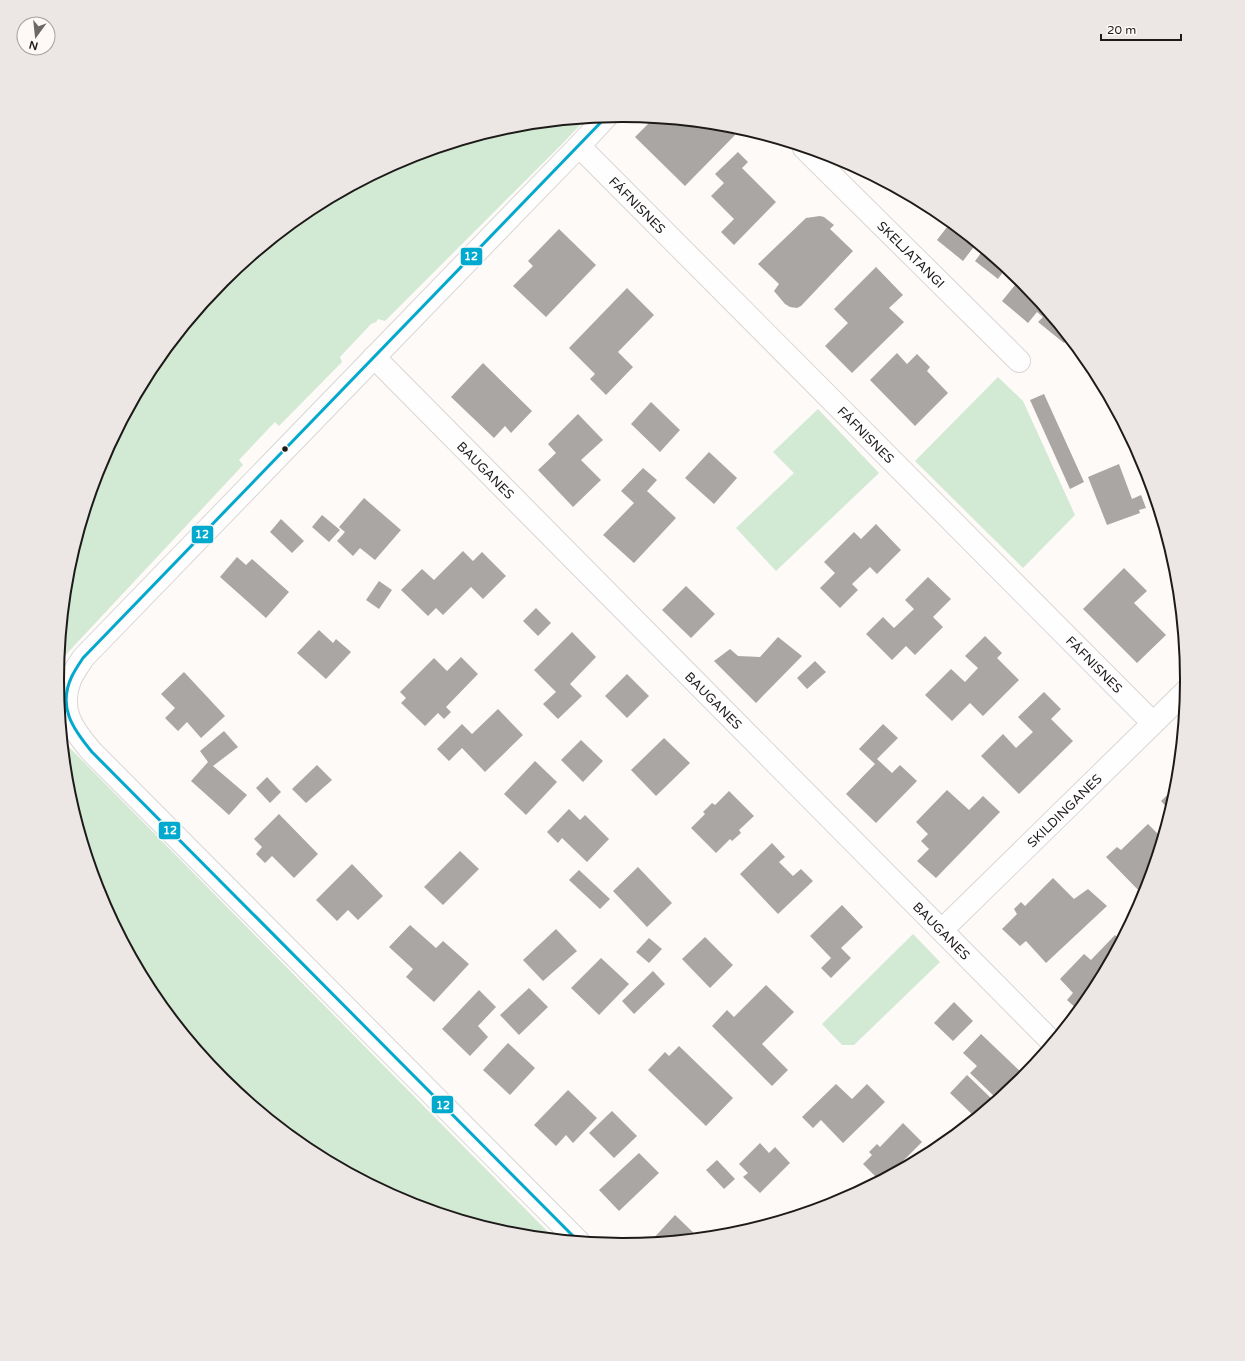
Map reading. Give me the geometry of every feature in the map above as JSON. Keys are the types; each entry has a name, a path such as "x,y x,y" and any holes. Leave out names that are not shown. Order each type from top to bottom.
{"street":[{"path":"574,1237 92,752 78,736 69,719 65,701 70,679 83,658 601,123"},
{"name":"FÁFNISNES","path":"579,146 1153,724"},
{"name":"SKELJATANGI","path":"812,156 1019,361"},
{"name":"BAUGANES","path":"374,357 1050,1040"},
{"name":"SKILDINGANES","path":"942,930 1181,696"}],"green space":[{"path":"582,123 385,321 378,319 376,322 371,324 340,357 342,362 279,426 275,422 239,460 243,465 65,656 69,608 83,536 94,501 122,433 158,370 203,312 228,286 254,261 312,216 375,180 443,152 478,141 514,133"},
{"path":"998,377 1023,401 1075,515 1023,568 915,461"},
{"path":"818,409 879,473 776,571 736,528 794,473 773,452"},
{"path":"68,746 550,1234 478,1220 443,1209 375,1181 312,1145 254,1100 228,1075 203,1049 158,991 122,928 94,860 83,825 75,789"},
{"path":"913,934 940,962 854,1045 842,1045 822,1024"}],"building":[{"path":"649,123 695,127 735,135 685,186 635,137"},
{"path":"738,152 748,162 742,168 776,202 734,245 721,232 734,219 711,196 724,183 715,174"},
{"path":"820,216 824,217 834,225 830,229 853,251 801,306 797,308 790,307 785,304 774,291 779,284 758,264 806,218"},
{"path":"948,226 974,247 963,261 937,240"},
{"path":"559,229 596,265 546,317 513,286 533,266 528,261"},
{"path":"981,253 1003,272 998,279 975,261"},
{"path":"876,267 903,295 889,308 904,322 852,373 825,346 848,323 834,309"},
{"path":"1015,285 1042,312 1066,341 1064,343 1038,322 1043,317 1037,312 1028,323 1002,301"},
{"path":"627,288 654,315 618,352 633,367 606,395 590,379 595,374 569,348"},
{"path":"897,353 907,364 917,354 930,367 927,371 948,393 915,426 870,380"},
{"path":"483,363 532,411 511,433 505,426 494,438 451,397"},
{"path":"1044,394 1084,482 1070,489 1030,400"},
{"path":"651,402 680,430 660,452 631,424"},
{"path":"578,414 603,440 581,460 601,480 573,507 538,470 556,453 548,444"},
{"path":"709,452 737,478 714,504 685,478"},
{"path":"1119,464 1132,499 1141,495 1146,508 1139,510 1140,513 1107,525 1088,477"},
{"path":"643,468 657,480 647,491 676,518 634,563 603,535 634,503 621,491"},
{"path":"364,498 401,530 375,560 360,548 353,556 337,541 345,532 339,527"},
{"path":"322,515 340,530 329,542 312,527"},
{"path":"281,519 304,541 292,553 270,532"},
{"path":"876,524 901,550 877,574 870,567 852,584 858,590 840,608 820,588 835,573 824,562 854,532 861,539"},
{"path":"463,551 473,561 482,552 506,576 483,599 471,587 443,615 436,608 428,616 401,590 422,569 434,580"},
{"path":"237,557 246,565 252,559 289,592 266,618 220,577"},
{"path":"1124,568 1147,591 1134,603 1166,635 1137,663 1083,609"},
{"path":"928,577 951,599 933,617 943,627 915,655 906,646 892,660 866,634 883,617 894,628 914,609 905,600"},
{"path":"379,581 392,590 379,609 366,600"},
{"path":"686,586 715,614 691,638 662,610"},
{"path":"536,608 551,623 538,636 523,621"},
{"path":"319,630 333,643 336,639 351,652 326,679 297,653"},
{"path":"572,632 596,657 570,684 582,696 558,719 543,704 556,692 534,670"},
{"path":"985,636 1002,653 997,658 1019,680 983,716 970,703 952,721 925,695 951,669 965,682 978,668 965,656"},
{"path":"778,637 802,656 756,703 714,661 730,649 738,656 760,657"},
{"path":"461,657 478,674 446,707 451,712 444,719 438,713 425,726 401,703 406,698 400,692 434,658 447,671"},
{"path":"815,661 826,672 807,689 797,678"},
{"path":"184,672 225,716 201,738 187,722 178,731 165,718 175,708 161,694"},
{"path":"627,674 649,696 627,718 605,696"},
{"path":"1044,692 1061,709 1051,719 1073,741 1019,794 981,756 1003,734 1016,748 1033,732 1018,717"},
{"path":"498,709 523,735 485,772 462,748 449,761 437,749 462,724 472,734"},
{"path":"883,724 898,738 877,759 892,773 900,765 917,781 876,823 846,794 875,764 859,749"},
{"path":"224,731 238,747 213,766 247,795 229,815 191,781 208,762 200,751"},
{"path":"664,738 690,763 656,796 631,770"},
{"path":"581,740 603,761 583,782 561,760"},
{"path":"535,761 557,782 526,815 504,794"},
{"path":"317,765 332,780 306,803 292,789"},
{"path":"267,777 281,792 270,803 256,788"},
{"path":"947,790 969,810 983,796 1000,812 936,878 917,861 929,849 921,841 928,834 916,822"},
{"path":"729,791 754,816 739,830 741,833 732,841 730,839 716,853 691,828 705,814 703,812 712,803 715,805"},
{"path":"1169,793 1166,807 1161,801"},
{"path":"569,809 580,820 585,815 609,839 587,862 562,838 558,843 547,832"},
{"path":"279,814 318,854 294,878 272,856 265,863 256,854 262,847 254,839"},
{"path":"1148,824 1159,835 1139,891 1106,857 1117,847 1121,850"},
{"path":"772,843 785,857 779,862 793,876 801,869 813,881 778,914 740,874"},
{"path":"460,851 479,869 443,905 424,887"},
{"path":"352,864 383,896 358,920 348,910 337,921 316,900"},
{"path":"638,867 672,903 647,927 613,891"},
{"path":"579,870 610,899 600,909 569,880"},
{"path":"1053,878 1074,899 1088,889 1107,906 1046,963 1026,941 1020,946 1002,929 1017,914 1014,909 1021,902 1025,906"},
{"path":"842,905 863,927 841,948 851,958 831,978 821,968 831,958 810,936"},
{"path":"410,925 436,948 443,941 469,964 434,1002 406,977 413,969 389,947"},
{"path":"556,929 577,951 543,981 523,960"},
{"path":"1115,935 1118,938 1087,991 1075,1007 1067,1000 1073,993 1060,979 1084,954 1091,960"},
{"path":"705,937 733,965 710,988 682,959"},
{"path":"649,938 662,949 649,963 636,952"},
{"path":"601,958 629,984 599,1015 571,988"},
{"path":"653,971 665,984 634,1014 622,1001"},
{"path":"766,985 794,1012 762,1044 788,1070 772,1086 712,1026 727,1010 734,1017"},
{"path":"529,988 548,1007 519,1035 500,1015"},
{"path":"479,990 496,1007 478,1026 488,1037 470,1056 442,1029"},
{"path":"954,1002 973,1021 953,1041 934,1023"},
{"path":"981,1034 1020,1071 995,1097 970,1073 977,1066 963,1053"},
{"path":"508,1043 535,1068 510,1095 483,1070"},
{"path":"679,1046 733,1098 706,1126 648,1070 665,1052 669,1056"},
{"path":"967,1075 992,1099 973,1115 950,1093"},
{"path":"836,1084 852,1099 867,1084 885,1102 843,1143 821,1120 813,1128 802,1117"},
{"path":"568,1090 597,1118 573,1143 566,1135 556,1146 534,1125"},
{"path":"612,1111 637,1136 614,1158 589,1133"},
{"path":"903,1123 922,1142 898,1166 877,1178 863,1164 872,1155 869,1152 877,1144 880,1147"},
{"path":"760,1143 769,1153 775,1147 790,1163 760,1193 743,1177 748,1173 739,1164"},
{"path":"639,1153 659,1173 619,1211 599,1190"},
{"path":"717,1160 735,1179 724,1189 706,1170"},
{"path":"675,1215 695,1234 659,1238 654,1238"}],"transit line":[{"name":"12","path":"574,1237 92,752 73,726 69,717 66,698 72,676 83,658 601,123"}]}
